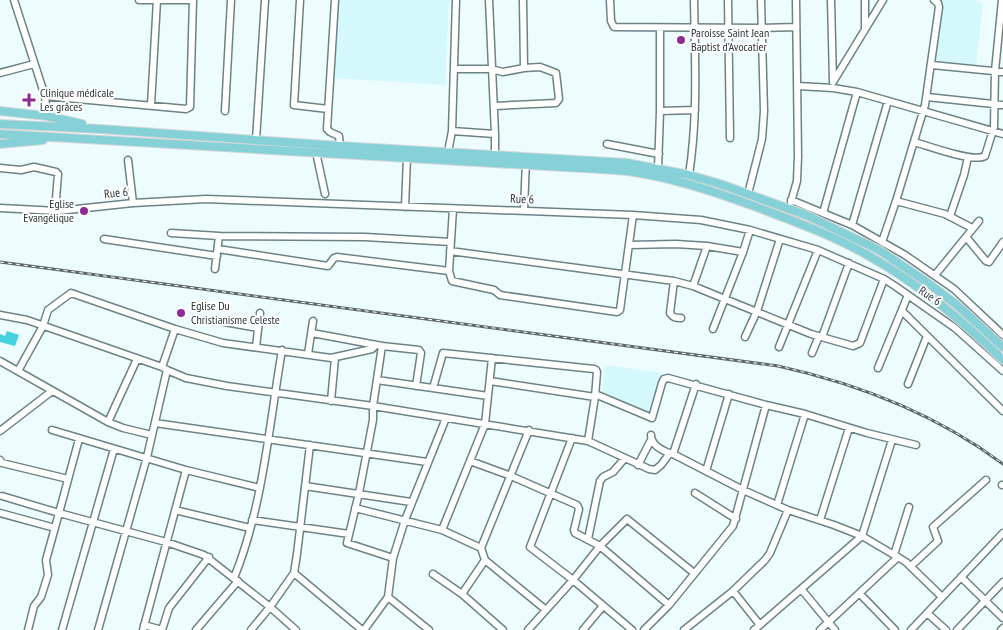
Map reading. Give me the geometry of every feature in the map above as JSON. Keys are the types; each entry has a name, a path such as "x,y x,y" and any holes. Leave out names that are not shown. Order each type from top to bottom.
{"main road":[{"path":"0,111 47,116 100,129"},
{"path":"0,124 495,155 526,161 626,171 658,177 718,193 800,223 859,250 896,272 942,305 1003,360"},
{"path":"0,134 407,158 627,163 658,168 688,175 789,208 821,221 879,250 958,306 1003,346"},
{"path":"0,144 73,138"}],"street":[{"path":"14,0 45,96 47,116"},
{"path":"45,96 186,109 190,107 193,0 139,0"},
{"path":"225,110 231,0"},
{"path":"256,140 265,0"},
{"path":"300,0 294,105 328,109"},
{"path":"335,0 328,131 340,136 340,146"},
{"path":"448,152 452,131 456,0"},
{"path":"489,0 491,69 495,106 495,155"},
{"path":"523,0 524,68"},
{"path":"610,0 611,21 614,27 796,27"},
{"path":"688,175 694,141 694,0"},
{"path":"728,0 730,138"},
{"path":"748,194 762,139 764,111 761,0"},
{"path":"789,208 797,181 798,167 796,0"},
{"path":"831,0 833,85"},
{"path":"865,0 865,30"},
{"path":"833,85 883,0"},
{"path":"882,242 927,97 940,6 934,0"},
{"path":"151,105 157,1"},
{"path":"914,142 968,157 984,157 992,131 995,71 1001,36 1001,1"},
{"path":"658,168 660,28"},
{"path":"0,73 34,64"},
{"path":"932,66 1003,72"},
{"path":"454,70 491,69 503,72 540,67 548,68 556,73 558,102 495,106"},
{"path":"798,86 833,85 1003,134"},
{"path":"823,213 857,92"},
{"path":"927,97 1003,105"},
{"path":"852,226 888,101"},
{"path":"660,110 695,110"},
{"path":"452,131 495,134"},
{"path":"608,144 659,154"},
{"path":"316,152 325,194"},
{"path":"950,216 964,176 968,157"},
{"path":"404,207 407,158"},
{"path":"128,160 132,203"},
{"path":"524,210 526,161"},
{"path":"0,168 21,170 34,167 56,172 58,174 55,211"},
{"name":"Rue 6","path":"0,208 55,211 132,203 206,199 524,210 699,220 750,230 818,250 884,279 955,328 1003,371"},
{"path":"791,200 852,226 905,255 935,275 975,306 1003,335"},
{"path":"896,201 950,216 972,228"},
{"path":"453,209 449,271 452,281 494,290 500,295 617,312 620,310 633,215"},
{"path":"935,275 978,221"},
{"path":"713,328 750,230"},
{"path":"171,233 219,236 365,237 451,242"},
{"path":"215,269 219,236"},
{"path":"966,237 988,262 1003,242"},
{"path":"104,239 328,266 337,257 449,271"},
{"path":"745,338 757,311 780,239"},
{"path":"629,245 676,244 707,246 743,252"},
{"path":"693,286 707,246"},
{"path":"779,347 818,250"},
{"path":"450,251 674,280 820,336 853,346 860,343 884,279"},
{"path":"812,353 849,263"},
{"path":"674,280 670,313 676,318 681,318"},
{"path":"18,371 44,326 50,308 68,294 73,293 175,330 223,343 336,358 379,346"},
{"path":"878,368 908,295"},
{"path":"902,311 1003,411"},
{"path":"256,347 260,313"},
{"path":"0,315 20,318 202,382 275,394 373,406 588,441 638,465 655,470 672,454 696,384"},
{"path":"219,321 258,328"},
{"path":"308,354 312,321"},
{"path":"98,630 147,457 164,369 175,330"},
{"path":"312,333 379,346 419,350 421,353 416,386"},
{"path":"908,384 927,336"},
{"path":"379,346 373,420 359,493 346,543 394,558"},
{"path":"196,630 236,580 260,488 282,350"},
{"path":"433,388 443,353 594,369 596,370 595,395 588,441"},
{"path":"331,401 336,358"},
{"path":"442,530 485,424 492,358"},
{"path":"108,422 137,359"},
{"path":"0,361 108,422 123,428 152,435"},
{"path":"490,381 595,395 650,418 653,417 664,379 668,378 696,384 916,446"},
{"path":"377,380 488,396"},
{"path":"0,431 52,391"},
{"path":"706,471 729,394"},
{"path":"644,630 670,605 733,526 766,405"},
{"path":"776,505 805,414"},
{"path":"294,574 363,630 388,598 394,558 405,520 446,418"},
{"path":"155,423 427,462"},
{"path":"820,520 849,428"},
{"path":"52,430 186,470 260,488"},
{"path":"529,430 481,548 485,560 546,610"},
{"path":"638,465 651,437 656,446 743,490 788,510 862,536 911,566 942,596"},
{"path":"572,438 530,547 573,580 629,629"},
{"path":"28,630 34,606 42,597 48,575 46,560 79,439"},
{"path":"754,630 862,536 892,440"},
{"path":"251,630 294,574 310,445"},
{"path":"62,630 114,448"},
{"path":"588,538 600,482 603,477 613,472 625,458"},
{"path":"0,460 2,463 68,479"},
{"path":"470,461 574,504 578,507 574,532 600,546 670,605"},
{"path":"186,470 143,628 162,630 167,613 173,602 208,557"},
{"path":"911,566 938,542 933,527 986,480"},
{"path":"305,486 411,502"},
{"path":"695,493 736,519"},
{"path":"2,496 166,542 208,557 296,630"},
{"path":"355,508 442,530 481,548"},
{"path":"820,630 860,594 896,556 909,508"},
{"path":"175,510 250,528"},
{"path":"684,630 733,591 768,557 788,510"},
{"path":"0,513 55,528"},
{"path":"528,630 573,580 600,546 627,519 694,573"},
{"path":"252,520 348,534"},
{"path":"911,630 1003,533"},
{"path":"462,594 485,560"},
{"path":"433,574 462,594 503,630"},
{"path":"960,577 1003,618"},
{"path":"958,630 1003,582"},
{"path":"802,590 835,630"},
{"path":"733,591 760,625"},
{"path":"860,594 896,630"},
{"path":"388,598 429,630"},
{"path":"583,630 603,606"},
{"path":"927,613 946,630"}],"shaded area":[{"path":"339,0 449,0 445,85 334,78"},
{"path":"942,0 973,0 983,4 976,65 935,60"},
{"path":"7,331 19,335 15,346 0,342 0,334 5,336"},
{"path":"605,365 663,373 652,414 602,392"}],"railway":[{"path":"0,262 778,366 838,382 896,403 951,430 1003,464"}],"place":[{"name":"Paroisse Saint Jean Baptist d’Avocatier","path":"681,40"},
{"name":"Clinique médicale Les grâces","path":"29,100"},
{"name":"Eglise Evangélique","path":"84,211"},
{"name":"Eglise Du Christianisme Celeste","path":"181,313"}]}
